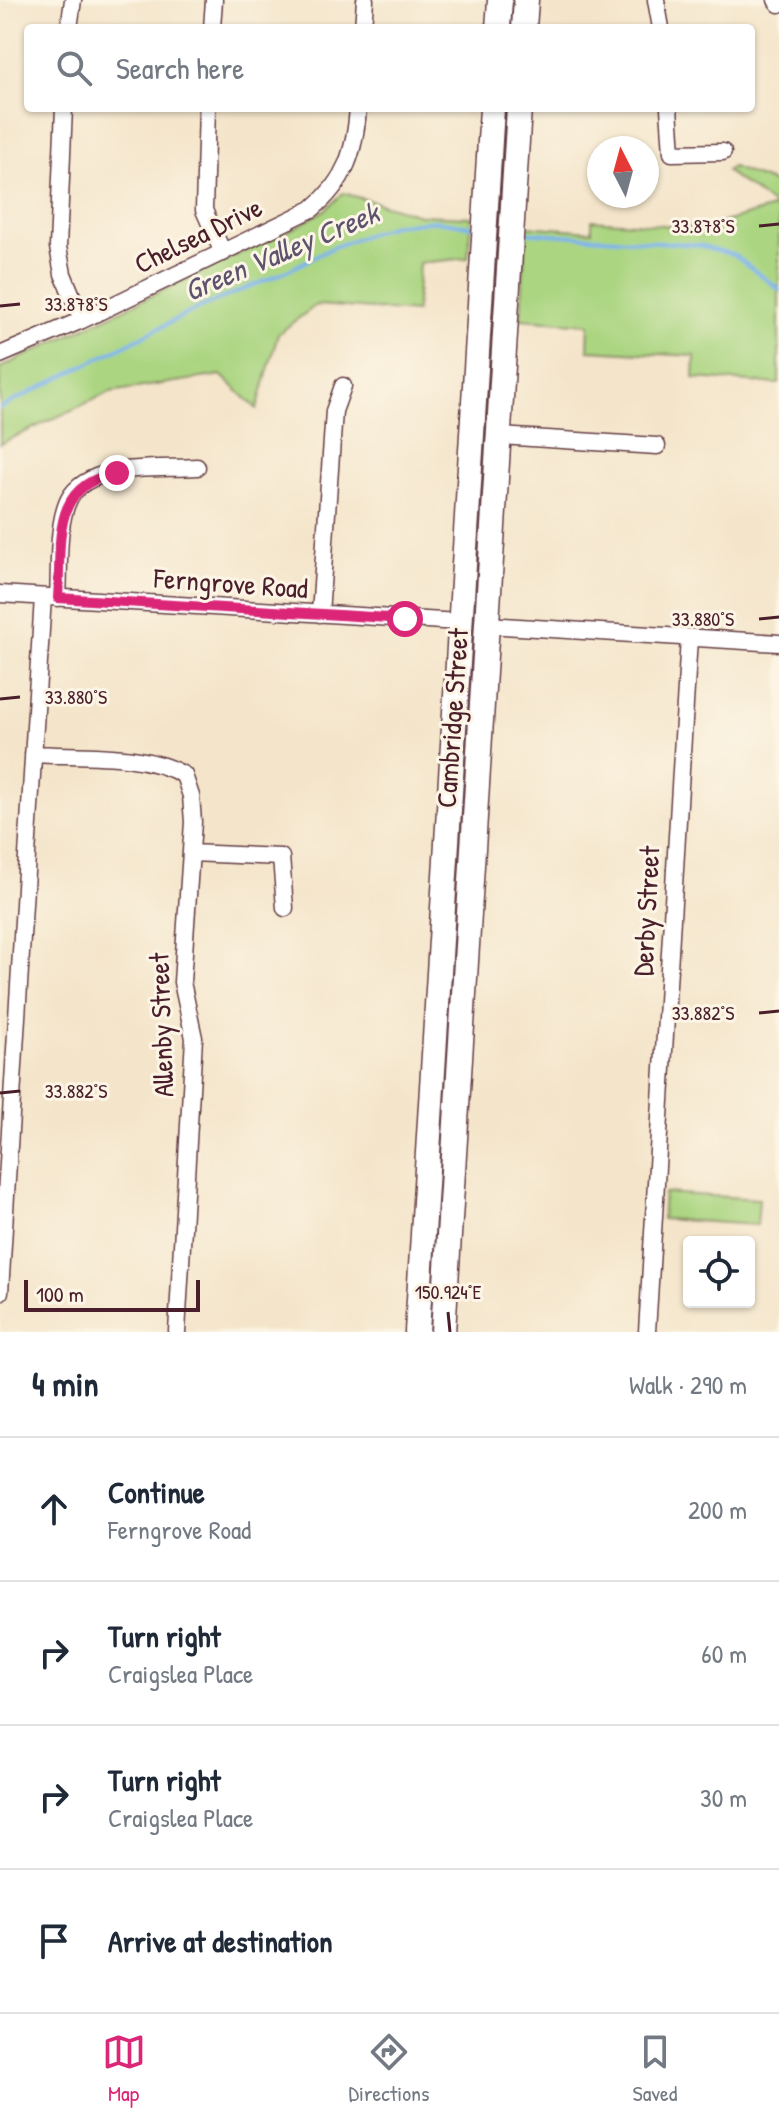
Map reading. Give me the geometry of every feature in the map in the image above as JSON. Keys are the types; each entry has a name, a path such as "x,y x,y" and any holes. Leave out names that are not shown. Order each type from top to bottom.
{"highway":[{"path":"498,24 500,0"},
{"path":"524,24 526,0"},
{"name":"Cambridge Street","path":"417,1332 492,112"},
{"name":"Cambridge Street","path":"443,1332 519,112"}],"street":[{"path":"70,24 73,0"},
{"path":"212,24 214,0"},
{"path":"363,24 365,0"},
{"path":"656,0 660,24"},
{"path":"64,112 58,247 63,274 82,320"},
{"path":"207,112 204,210 223,253"},
{"name":"Chelsea Drive","path":"0,355 82,320 312,209 334,190 349,166 357,112"},
{"path":"669,112 672,153 723,152"},
{"path":"320,614 334,411 343,386"},
{"path":"500,436 657,446"},
{"path":"0,1292 33,754 51,598 68,501 79,486 94,477 197,467"},
{"name":"Ferngrove Road","path":"0,594 459,622"},
{"path":"488,625 779,643"},
{"name":"Derby Street","path":"647,1332 689,638"},
{"name":"Allenby Street","path":"33,754 146,761 168,766 184,775 191,796 191,853 182,982 194,1038 177,1332"},
{"path":"191,853 281,857 285,908"}],"green space":[{"path":"732,167 779,185 779,384 694,378 695,356 588,350 589,324 521,319 526,226 592,231 592,220 703,228 776,207 726,171"},
{"path":"343,193 420,215 471,217 468,258 419,263 416,312 316,305 278,334 257,409 221,375 110,392 0,444 0,368 296,227 325,210"},
{"path":"664,1193 759,1199 757,1225 662,1219"}],"waterway":[{"name":"Green Valley Creek","path":"0,408 201,307 283,273 334,247 393,225 436,221 476,227"},
{"name":"Green Valley Creek","path":"521,232 698,245 734,255 779,289"}],"route":[{"path":"117,473 94,477 79,486 68,501 58,598 405,619"}]}
